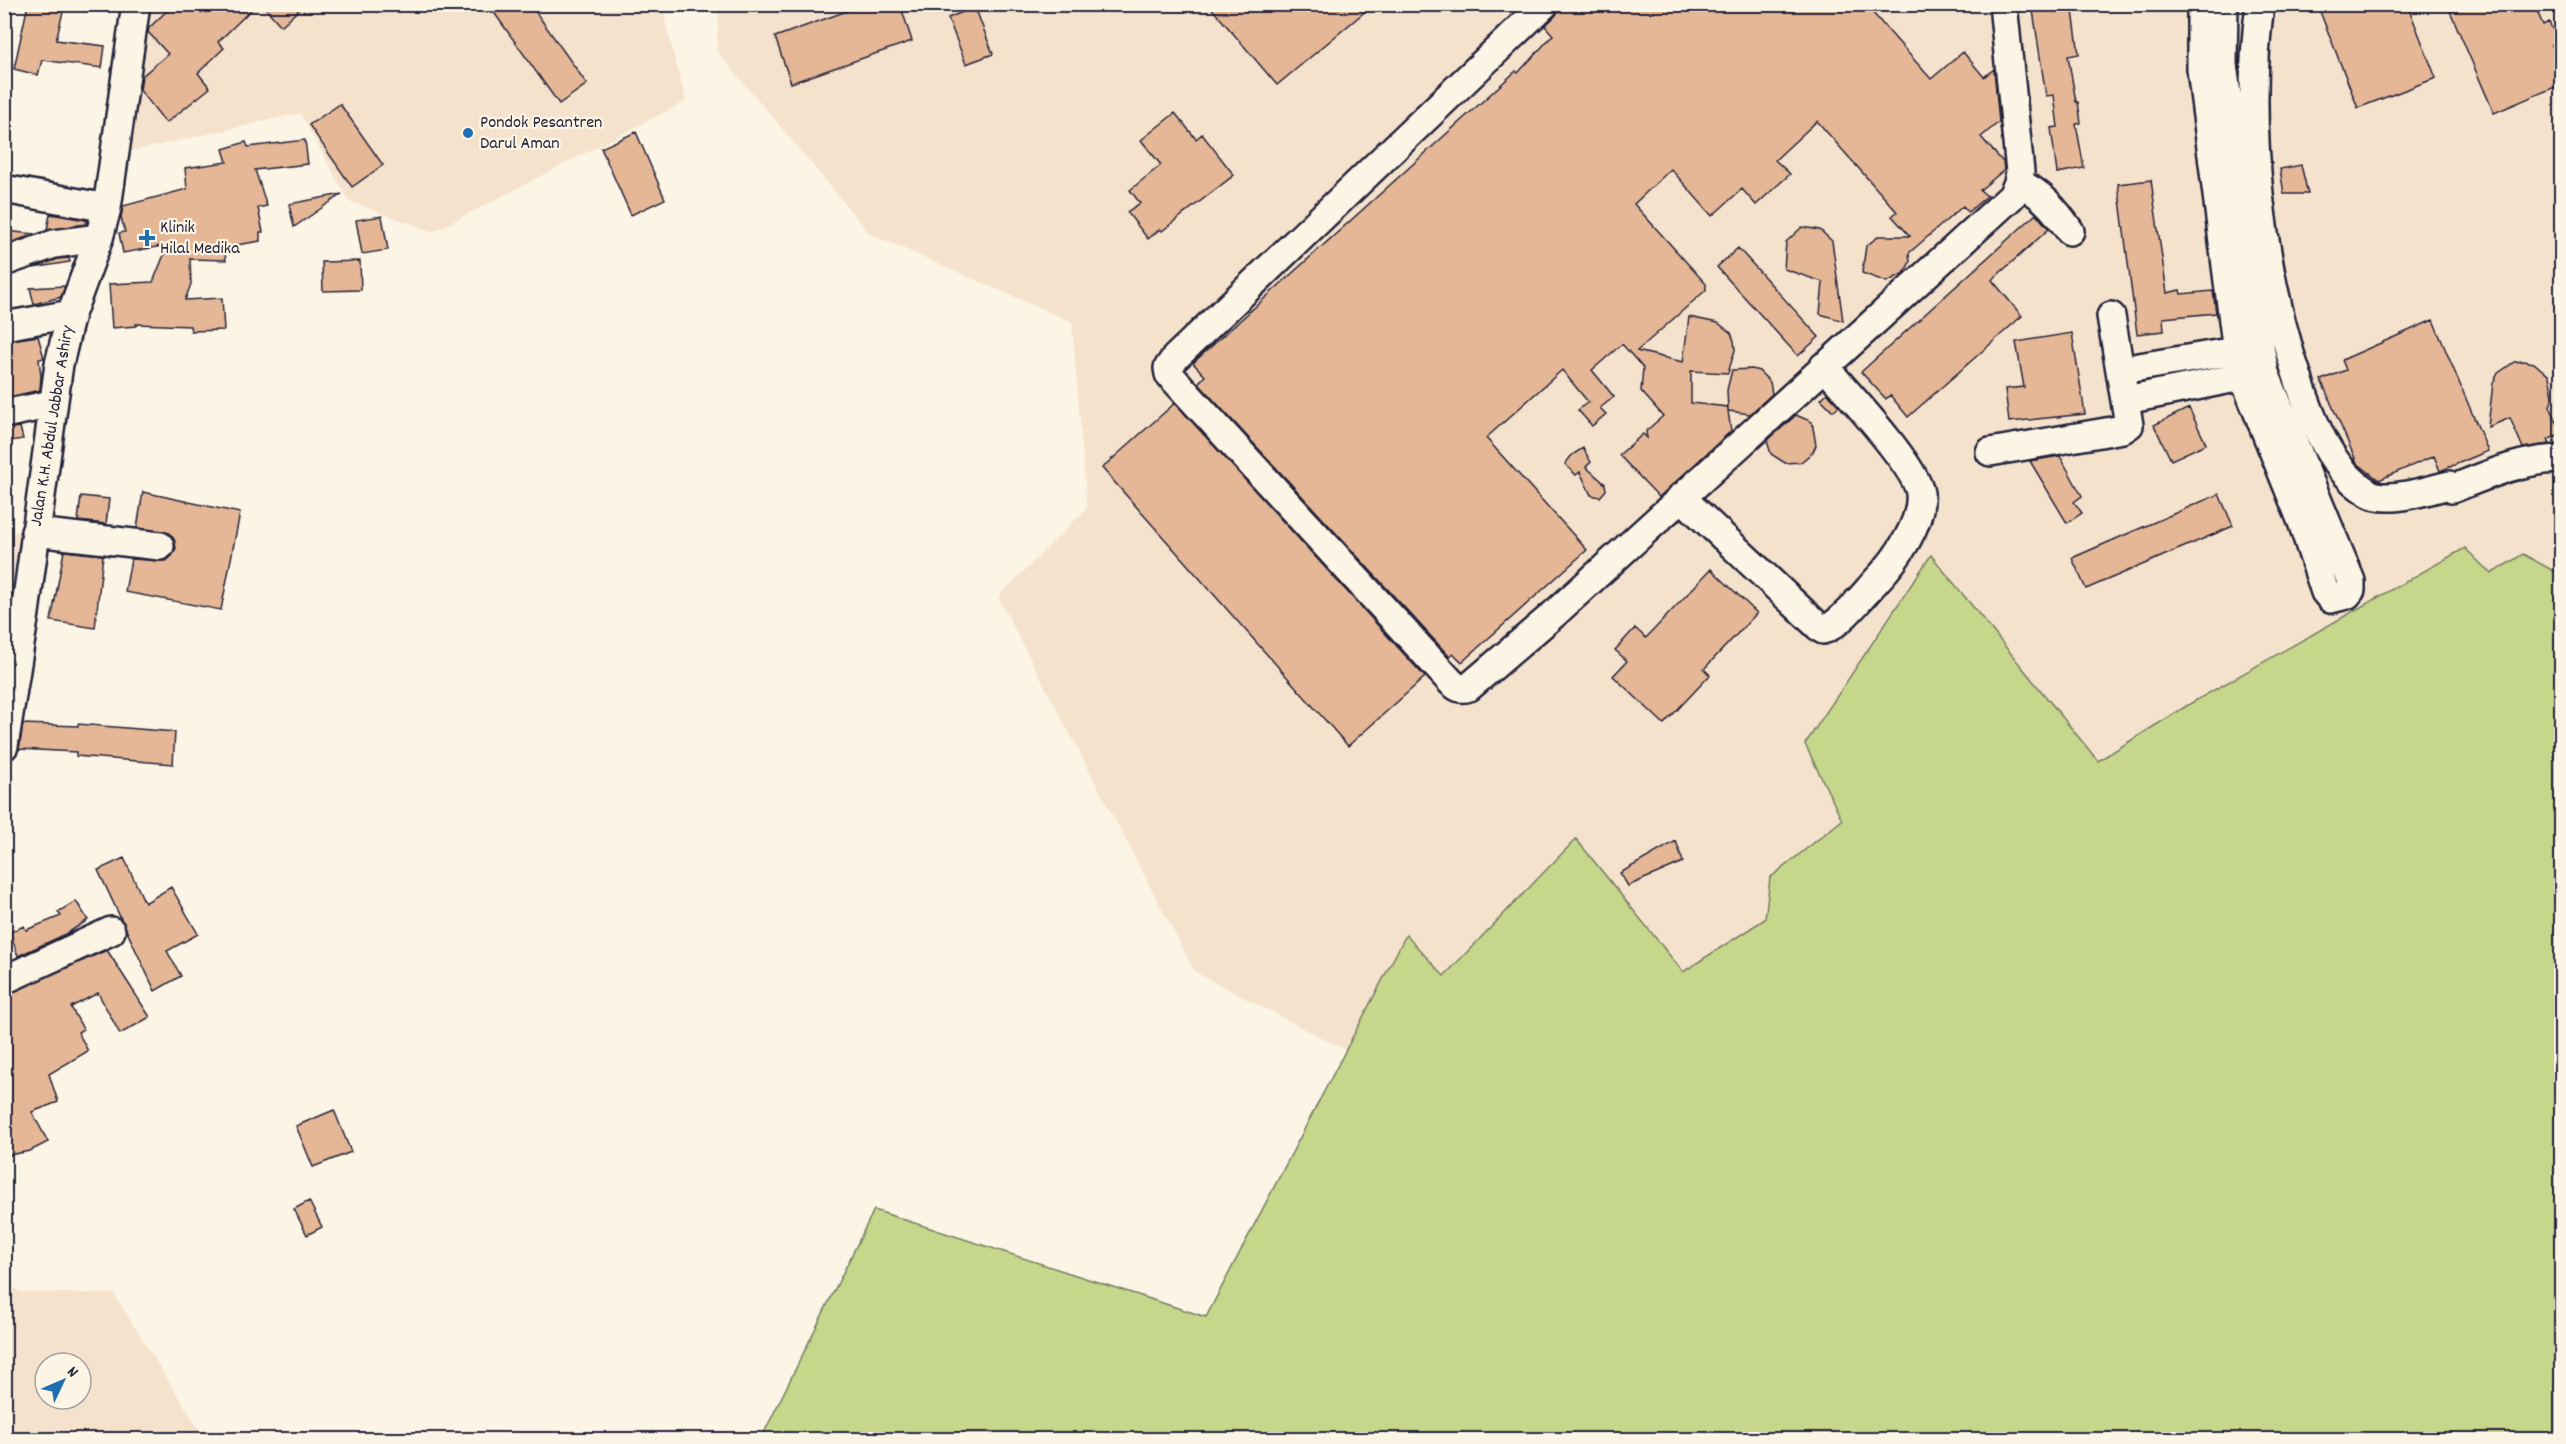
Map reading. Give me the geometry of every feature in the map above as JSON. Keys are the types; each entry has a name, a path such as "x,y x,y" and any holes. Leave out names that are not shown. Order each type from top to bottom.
{"street":[{"name":"Jalan K.H. Abdul Jabbar Ashiry","path":"4,746 11,658 35,532 59,364 71,314 99,238 107,208 136,4"},
{"path":"1545,4 1175,358 1167,371 1458,688 1469,687 1553,615 2012,196 2018,183 2019,172 2003,4"},
{"path":"2201,4 2201,69 2251,362 2325,592 2331,599 2338,599 2351,590 2351,581 2251,362 2223,64 2224,4"},
{"path":"2260,4 2255,65 2255,142 2267,259 2288,349 2311,417 2326,447 2340,466 2370,494 2391,497 2449,485 2452,489 2503,469 2545,459 2562,459"},
{"path":"2018,183 2036,192 2059,215 2070,231"},
{"path":"4,189 107,208"},
{"path":"4,262 54,244 99,238"},
{"path":"4,326 71,314"},
{"path":"1990,452 2123,429 2129,422 2111,316"},
{"path":"2121,370 2251,362"},
{"path":"2126,400 2251,362"},
{"path":"1681,497 1823,630 1844,616 1882,575 1906,539 1916,519 1920,492 1915,477 1903,460 1824,366"},
{"path":"4,414 52,404"},
{"path":"35,532 160,546"},
{"path":"4,980 111,931"}],"shaded area":[{"path":"719,4 2561,5 2561,575 2523,554 2491,574 2193,702 2098,761 1931,555 1842,820 1770,878 1765,919 1683,973 1575,839 1443,977 1406,935 1345,1050 1195,972 998,597 1087,508 1072,322 870,234 717,51"},
{"name":"Pondok Pesantren Darul Aman","path":"145,5 663,5 686,101 433,232 349,201 300,113 124,153"},
{"path":"23,530 5,653 5,535"},
{"path":"5,1281 20,1292 114,1294 205,1439 5,1439"}],"green space":[{"path":"2465,548 2491,574 2523,554 2561,575 2561,1439 761,1439 874,1210 1206,1317 1406,935 1444,976 1576,839 1683,972 1765,919 1770,878 1842,820 1805,744 1931,555 2098,761 2193,702"}],"building":[{"path":"28,4 65,4 56,40 105,46 102,68 42,60 38,75 14,69"},
{"path":"174,4 202,4 209,11 216,4 257,4 218,42 224,48 198,73 210,88 166,123 140,90 142,76 168,54 148,32 149,28"},
{"path":"262,4 305,4 281,26"},
{"path":"488,4 530,4 587,84 559,104"},
{"path":"866,4 900,4 912,41 791,83 775,37"},
{"path":"1208,4 1374,4 1277,85"},
{"path":"1560,4 1865,4 1931,79 1963,52 1984,77 1994,69 1999,122 1981,137 2003,162 2004,170 1980,190 1987,196 1968,212 1963,206 1909,253 1910,262 1904,273 1887,282 1862,273 1866,246 1879,236 1910,236 1892,216 1897,212 1817,121 1775,160 1790,174 1756,205 1742,189 1712,216 1671,169 1634,204 1706,284 1706,290 1637,351 1683,362 1689,317 1718,323 1731,333 1734,341 1735,350 1728,373 1691,371 1691,403 1728,407 1727,390 1732,370 1759,371 1770,382 1772,394 1750,414 1728,411 1731,431 1659,497 1619,455 1643,434 1647,438 1646,431 1663,416 1641,391 1643,368 1622,344 1592,370 1614,397 1600,408 1606,414 1592,426 1578,410 1588,402 1562,370 1486,438 1587,550 1462,662 1453,653 1449,656 1198,383 1205,376 1193,363 1516,71 1518,73 1553,35 1545,26 1556,15"},
{"path":"2032,4 2072,4 2079,54 2068,56 2081,123 2076,124 2084,168 2057,173 2051,128 2058,127 2054,95 2046,96"},
{"path":"2317,4 2407,4 2436,78 2358,108"},
{"path":"2447,4 2534,4 2543,25 2549,22 2558,42 2552,45 2562,67 2562,84 2494,113"},
{"path":"975,7 993,54 966,64 948,18"},
{"path":"340,104 383,165 352,187 309,125"},
{"path":"1175,113 1196,139 1202,134 1234,175 1162,231 1160,229 1148,239 1127,212 1140,203 1130,190 1161,165 1141,140"},
{"path":"636,132 665,199 631,215 601,148"},
{"path":"305,140 308,164 255,170 267,206 258,208 263,232 260,232 260,241 224,247 226,260 190,259 191,284 185,300 222,298 224,330 191,331 190,326 136,324 136,326 112,328 109,284 153,282 168,245 123,253 119,233 125,232 121,217 123,206 187,189 185,168 227,162 223,149 246,142 248,147"},
{"path":"2301,165 2308,194 2284,194 2280,169"},
{"path":"2151,180 2167,293 2180,290 2181,294 2213,291 2216,313 2163,318 2164,331 2137,334 2118,184"},
{"path":"342,194 294,227 289,204"},
{"path":"50,214 86,220 86,224 47,230"},
{"path":"2036,214 2049,229 1992,280 2022,316 1908,417 1890,395 1886,399 1861,372"},
{"path":"382,216 388,250 362,254 356,220"},
{"path":"1802,227 1820,230 1832,241 1843,321 1820,314 1823,282 1784,269 1786,242"},
{"path":"4,231 35,234 4,245"},
{"path":"1738,248 1819,337 1798,356 1717,267"},
{"path":"69,258 70,262 33,268 58,259"},
{"path":"360,261 361,290 323,291 322,262"},
{"path":"65,286 61,297 34,304 30,288"},
{"path":"2433,320 2488,451 2440,471 2434,456 2379,480 2357,463 2321,380 2346,370 2342,360"},
{"path":"2072,333 2085,414 2009,422 2005,389 2024,387 2016,342"},
{"path":"38,336 44,358 39,359 40,390 4,398 4,341"},
{"path":"2514,362 2534,363 2549,376 2553,396 2550,406 2562,434 2547,440 2549,444 2523,448 2510,418 2488,427 2493,383 2497,374"},
{"path":"1827,393 1839,406 1833,411 1821,399"},
{"path":"1175,403 1425,677 1348,746 1102,468"},
{"path":"2189,408 2206,444 2171,460 2154,425"},
{"path":"1796,415 1812,422 1816,445 1813,452 1801,462 1785,463 1771,454 1767,441"},
{"path":"20,427 23,439 4,442 4,429"},
{"path":"1583,448 1591,462 1586,467 1605,484 1606,490 1600,497 1591,495 1580,472 1576,475 1565,464 1572,455"},
{"path":"2060,456 2082,496 2074,502 2082,513 2067,523 2030,461"},
{"path":"143,492 240,513 221,610 125,592 131,559 166,561 176,548 174,539 169,533 137,528"},
{"path":"2219,494 2233,526 2086,589 2072,558"},
{"path":"81,496 109,499 106,524 78,521"},
{"path":"64,551 103,555 95,628 51,621"},
{"path":"1711,569 1757,613 1704,669 1710,675 1664,724 1613,676 1627,661 1615,650 1635,628 1646,638"},
{"path":"23,724 78,726 78,724 175,732 173,764 76,756 76,752 19,749"},
{"path":"1676,841 1683,862 1628,886 1620,873"},
{"path":"124,858 145,903 171,887 198,934 167,951 181,976 155,991 98,870"},
{"path":"76,901 88,920 66,934 18,956 10,932 24,926 26,930 61,916 58,912"},
{"path":"107,950 150,1017 120,1034 98,993 71,1007 83,1029 78,1032 88,1051 49,1074 58,1102 32,1112 48,1142 30,1151 4,1156 4,995"},
{"path":"334,1110 351,1152 313,1167 296,1126"},
{"path":"309,1201 322,1227 307,1235 294,1209"}],"place":[{"name":"Pondok Pesantren Darul Aman","path":"468,133"},
{"name":"Klinik Hilal Medika","path":"147,238"}]}
